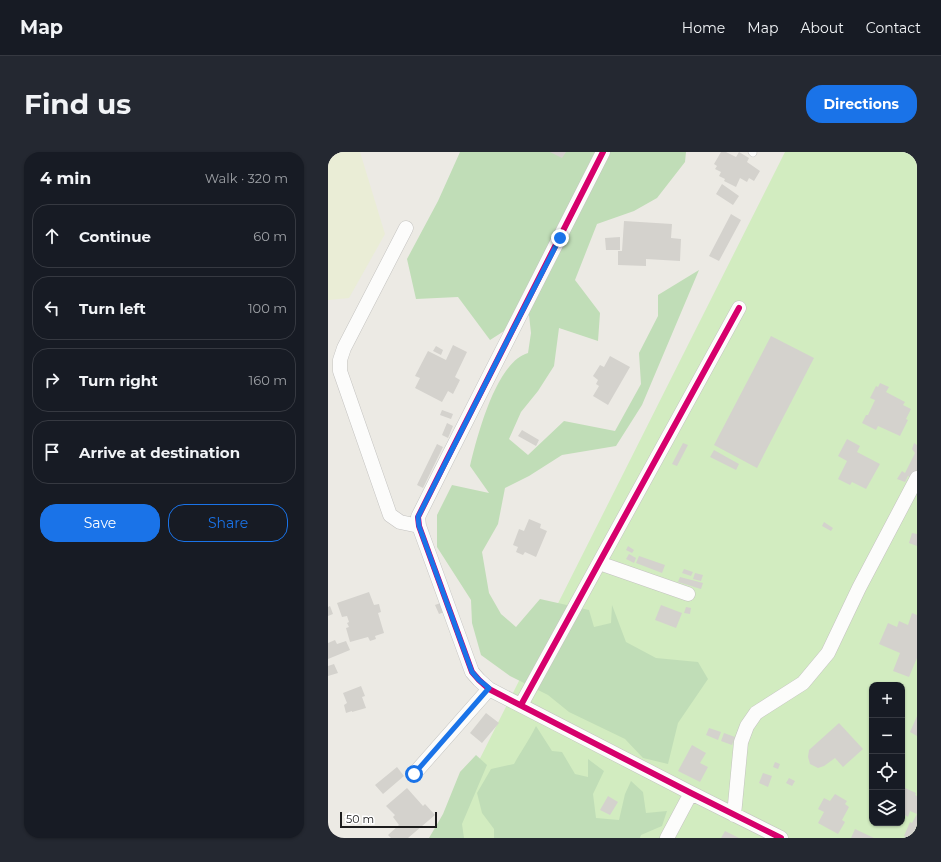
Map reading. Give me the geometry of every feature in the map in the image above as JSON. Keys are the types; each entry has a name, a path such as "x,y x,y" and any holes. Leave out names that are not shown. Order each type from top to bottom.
{"street":[{"path":"603,152 428,496 418,517 419,526 472,672 479,680 489,688 521,705 781,838"},
{"path":"406,228 344,348 340,360 340,371 390,515 400,522 419,526"},
{"path":"521,705 739,308"},
{"path":"734,815 741,742 747,726 756,713 803,683 828,653 859,588 917,478"},
{"path":"599,562 688,594"},
{"path":"414,774 489,688"},
{"path":"668,838 691,793"}],"green space":[{"path":"328,152 360,152 385,234 349,298 328,300"},
{"path":"460,152 686,152 685,162 657,198 634,211 597,224 575,280 600,313 598,341 559,328 554,366 538,391 521,412 509,439 528,455 564,421 615,431 641,384 639,353 658,316 658,295 699,270 642,405 616,446 562,455 529,476 505,488 498,524 482,552 489,593 501,614 516,627 540,599 589,610 594,627 611,623 612,605 626,642 656,658 698,662 708,679 678,723 668,764 643,758 625,739 569,712 548,695 510,676 481,655 472,623 471,600 437,547 437,515 452,485 489,493 470,466 473,453 483,420 497,385 506,370 517,359 528,353 531,333 529,315 490,340 458,297 416,299 407,259 438,201"},
{"path":"785,152 917,152 917,838 440,838"},
{"path":"536,726 552,751 562,752 575,774 588,777 588,759 604,771 593,794 596,818 619,820 625,794 631,781 643,792 646,813 667,811 662,826 641,835 640,838 494,838 494,829 482,813 477,793 491,769 514,764"},
{"path":"476,755 487,765 462,824 464,838 429,838 443,814 460,772"}],"building":[{"path":"550,152 566,152 562,158"},
{"path":"721,152 726,152 736,157 739,152 749,158 747,162 760,171 754,181 749,178 747,182 740,178 736,187 724,181 725,179 719,176 721,172 715,169 717,166 714,164"},
{"path":"722,184 739,196 733,205 716,194"},
{"path":"731,214 741,220 719,261 709,256"},
{"path":"624,221 672,224 671,238 681,239 680,261 646,259 646,266 618,265 618,251 622,251"},
{"path":"620,237 620,250 606,250 605,238"},
{"path":"771,336 814,358 757,468 714,445"},
{"path":"453,345 467,352 455,377 460,380 453,394 448,391 442,402 415,388 420,378 415,376 428,351 446,360"},
{"path":"436,346 443,350 441,355 433,351"},
{"path":"610,356 630,367 608,405 593,396 599,386 596,384 598,380 593,376 600,365 604,367"},
{"path":"880,383 889,387 886,392 905,402 903,405 911,409 906,419 908,420 900,436 878,426 876,430 862,423 866,415 868,415 875,400 870,398 876,386 878,387"},
{"path":"442,410 453,414 451,419 440,415"},
{"path":"447,423 453,426 448,438 442,435"},
{"path":"522,430 539,440 536,446 518,436"},
{"path":"847,439 860,446 857,452 880,464 866,489 852,482 850,485 838,479 847,461 838,456"},
{"path":"683,443 688,445 677,466 672,464"},
{"path":"914,443 917,445 917,470 913,478 908,476 905,482 897,479 902,471 905,473 915,453 912,449"},
{"path":"437,444 443,447 423,488 417,485"},
{"path":"714,450 739,464 736,470 710,457"},
{"path":"529,519 541,524 540,528 547,531 536,557 525,552 523,555 516,552 518,547 513,545 519,529 524,531"},
{"path":"824,522 833,528 831,531 822,526"},
{"path":"912,533 917,534 917,546 909,543"},
{"path":"628,546 634,550 632,553 626,550"},
{"path":"629,554 636,558 634,563 626,559"},
{"path":"639,556 665,565 662,573 636,563"},
{"path":"684,569 693,572 691,576 682,573"},
{"path":"695,573 703,575 701,581 693,579"},
{"path":"680,577 703,583 701,589 678,582"},
{"path":"369,592 374,605 379,604 381,612 378,613 384,633 375,636 376,639 370,641 368,637 350,642 346,628 349,627 347,623 349,622 347,616 342,617 337,603"},
{"path":"443,602 447,611 439,614 435,605"},
{"path":"661,605 682,613 676,628 655,620"},
{"path":"330,606 333,614 328,616 328,607"},
{"path":"686,607 691,608 690,614 684,613"},
{"path":"912,613 917,615 917,658 909,677 893,671 900,653 879,644 888,623 897,627 899,621 908,625"},
{"path":"335,640 337,644 346,641 350,650 328,659 328,643"},
{"path":"334,664 338,673 328,676 328,666"},
{"path":"361,686 365,696 362,697 366,708 346,713 344,705 347,703 343,693"},
{"path":"486,713 499,723 482,743 470,733"},
{"path":"917,716 917,736 910,732"},
{"path":"839,723 863,749 843,767 835,758 824,766 818,768 810,764 808,757 809,750"},
{"path":"709,728 721,732 718,740 706,735"},
{"path":"724,733 735,737 732,745 721,741"},
{"path":"692,745 706,753 700,763 708,767 700,782 678,771"},
{"path":"775,762 780,764 778,769 773,767"},
{"path":"397,767 404,776 383,794 375,785"},
{"path":"763,773 772,776 768,787 759,783"},
{"path":"789,778 795,781 792,786 786,783"},
{"path":"407,788 423,806 425,804 435,815 408,838 391,838 388,835 399,825 393,817 395,815 386,806"},
{"path":"905,788 916,793 915,795 917,796 917,814 910,811 908,817 905,815"},
{"path":"835,794 847,801 845,804 849,807 842,820 845,822 838,834 818,823 824,812 818,809 824,798 830,801"},
{"path":"608,796 618,802 610,815 600,810"},
{"path":"917,814 917,838 909,838 904,836 910,822 912,823"},
{"path":"855,829 874,838 851,838"},
{"path":"725,831 739,838 721,838"}],"cycle path":[{"path":"603,152 418,517 419,526 472,672 489,689 781,838"},
{"path":"521,705 739,308"}],"route":[{"path":"414,774 489,688 472,672 419,526 418,517 560,238"}]}
